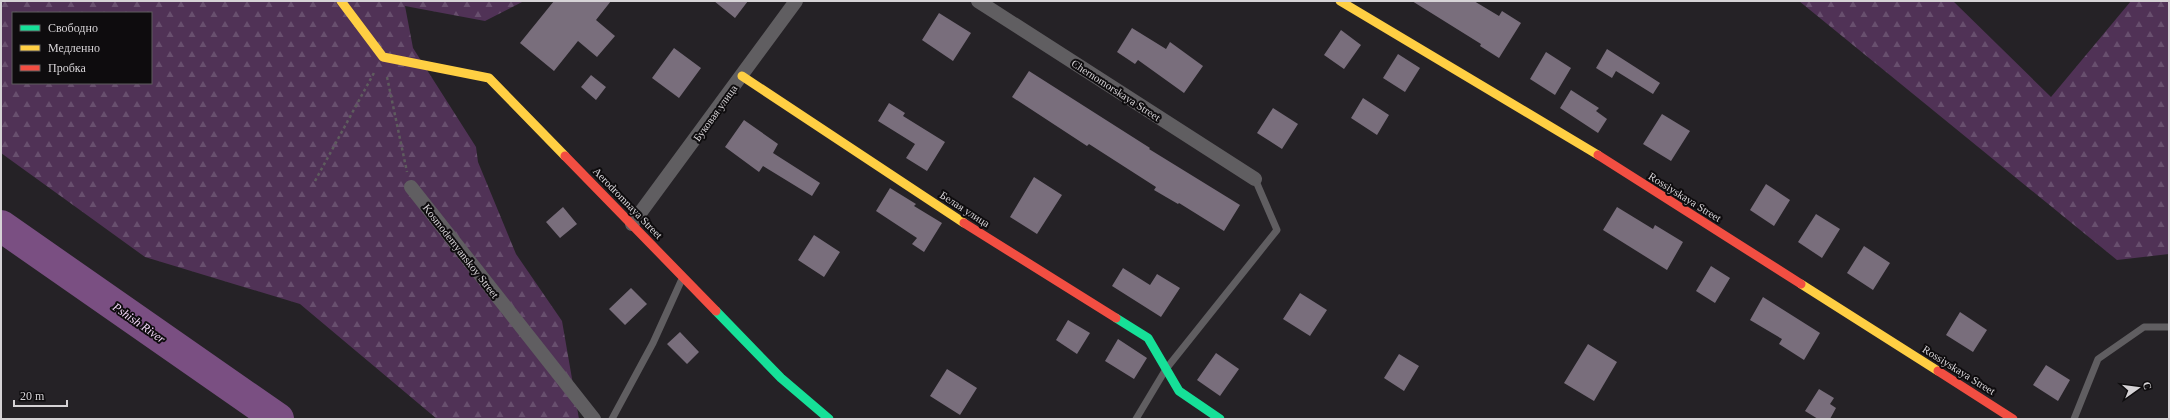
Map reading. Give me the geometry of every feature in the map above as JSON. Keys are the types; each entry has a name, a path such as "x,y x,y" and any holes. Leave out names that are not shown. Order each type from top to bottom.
{"street":[{"path":"342,1 383,57"},
{"name":"Буковая улица","path":"632,224 796,1"},
{"name":"Chernomorskaya Street","path":"978,1 1255,179"},
{"name":"Rossiyskaya Street","path":"1340,1 1596,154 2013,419"},
{"name":"Aerodromnaya Street","path":"383,57 489,78 781,378 829,419"},
{"name":"Белая улица","path":"742,76 1006,250 1148,338 1179,391 1220,419"},
{"name":"Kosmodemyanskoy Street","path":"410,187 594,419"}],"lane":[{"path":"1136,419 1166,369 1277,230 1255,179"},
{"path":"612,419 653,344 683,277"},
{"path":"2074,419 2098,359 2144,327 2169,327"}],"path":[{"path":"315,180 383,57"},
{"path":"383,57 410,187"}],"green space":[{"path":"1,1 524,1 485,21 405,6 413,48 476,147 478,162 516,254 562,321 579,419 437,419 300,304 145,257 1,153"},
{"path":"1799,1 1953,1 2051,97 2131,1 2169,1 2169,254 2117,260"}],"building":[{"path":"554,1 611,1 596,20 615,36 597,57 578,41 554,71 520,43"},
{"path":"714,1 748,1 735,18"},
{"path":"1412,1 1474,1 1499,16 1502,11 1521,23 1499,58 1480,46 1481,44"},
{"path":"939,13 971,33 953,61 922,40"},
{"path":"1132,28 1166,49 1170,42 1203,66 1184,93 1138,60 1135,64 1117,52"},
{"path":"1341,30 1361,45 1344,69 1324,55"},
{"path":"674,48 701,68 679,98 652,78"},
{"path":"1607,49 1660,83 1653,94 1616,71 1612,78 1596,68"},
{"path":"1546,52 1571,68 1555,95 1530,79"},
{"path":"1398,54 1420,68 1405,92 1383,78"},
{"path":"1029,71 1150,148 1149,149 1240,205 1224,231 1179,203 1178,204 1154,190 1156,187 1089,144 1087,146 1012,97"},
{"path":"591,75 606,87 596,100 581,87"},
{"path":"1571,90 1599,108 1596,111 1607,119 1598,133 1560,108"},
{"path":"1363,98 1389,115 1377,135 1351,118"},
{"path":"889,103 905,113 903,116 945,142 927,171 906,158 915,144 878,121"},
{"path":"1273,108 1298,124 1282,149 1257,133"},
{"path":"1662,114 1690,131 1671,161 1643,144"},
{"path":"744,120 778,144 773,153 820,183 812,196 763,166 759,172 725,147"},
{"path":"1034,177 1062,195 1037,234 1010,217"},
{"path":"1766,184 1790,200 1774,226 1750,210"},
{"path":"890,188 916,204 914,206 942,223 924,252 912,244 917,238 876,211"},
{"path":"563,207 577,224 560,238 546,222"},
{"path":"1617,207 1653,229 1655,225 1683,242 1667,270 1603,230"},
{"path":"1816,214 1840,229 1822,258 1798,242"},
{"path":"814,235 840,252 824,277 798,260"},
{"path":"1864,246 1890,263 1873,290 1847,273"},
{"path":"1711,266 1730,278 1715,303 1696,291"},
{"path":"1123,268 1150,285 1157,274 1180,288 1161,317 1112,286"},
{"path":"631,288 647,304 625,325 609,309"},
{"path":"1300,293 1327,310 1310,336 1283,319"},
{"path":"1763,297 1820,333 1804,360 1779,344 1782,339 1750,320"},
{"path":"1960,312 1987,330 1973,352 1946,335"},
{"path":"1068,320 1090,333 1077,354 1056,340"},
{"path":"680,332 699,352 687,364 667,344"},
{"path":"1118,339 1147,358 1134,379 1105,361"},
{"path":"1588,344 1617,362 1594,401 1564,383"},
{"path":"1216,353 1239,369 1220,396 1197,380"},
{"path":"1399,354 1419,366 1404,391 1384,378"},
{"path":"2046,365 2070,380 2058,401 2033,385"},
{"path":"947,369 977,388 960,415 930,396"},
{"path":"1819,389 1834,398 1830,404 1836,408 1830,419 1818,419 1805,411"}],"waterway":[{"name":"Pshish River","path":"1,226 278,419"}],"traffic: fast":[{"path":"716,311 781,378 829,419"},
{"path":"1116,318 1148,338 1179,391 1220,419"}],"traffic: slow":[{"path":"341,1 383,57 489,78 565,156"},
{"path":"1340,1 1598,155"},
{"path":"742,76 964,223"},
{"path":"1801,284 1938,371"}],"traffic: jam":[{"path":"1598,155 1801,284"},
{"path":"565,156 716,311"},
{"path":"964,223 1116,318"},
{"path":"1938,371 2013,419"}]}
